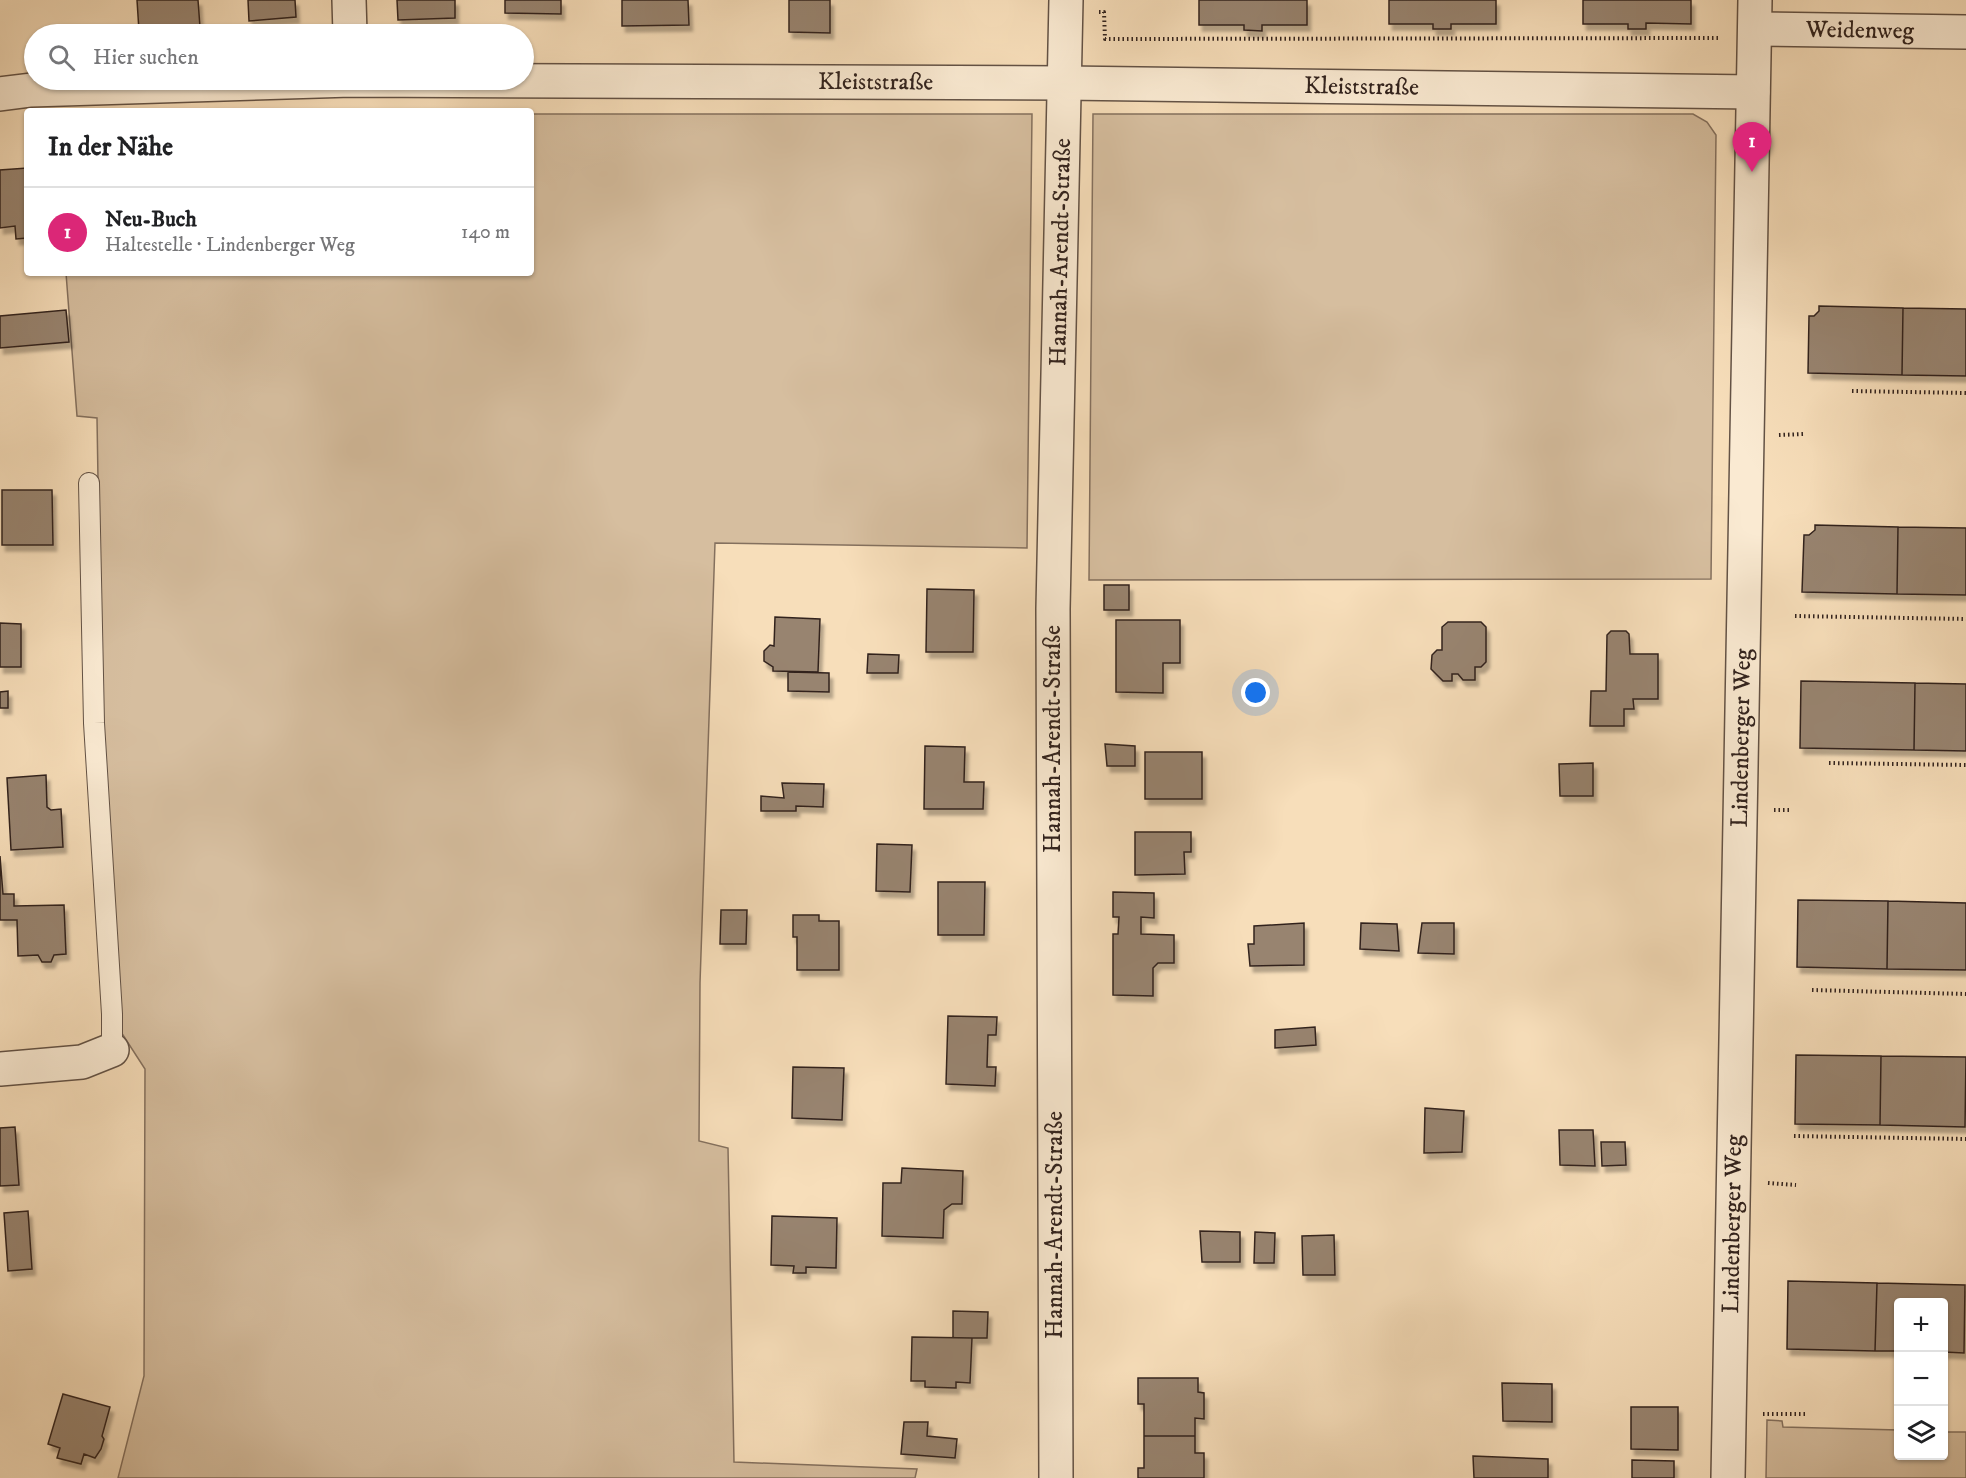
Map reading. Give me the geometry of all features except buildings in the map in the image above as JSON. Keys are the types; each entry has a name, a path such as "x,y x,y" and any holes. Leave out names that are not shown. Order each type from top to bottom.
{"street":[{"path":"349,0 350,24"},
{"name":"Hannah-Arendt-Straße","path":"1056,1478 1053,609 1066,5"},
{"name":"Weidenweg","path":"1746,22 1966,32"},
{"name":"Lindenberger Weg","path":"1728,1478 1753,92 1746,22"},
{"name":"Kleiststraße","path":"534,81 1065,83 1753,92"},
{"name":"Kleiststraße","path":"0,94 31,90"},
{"path":"0,1069 82,1062 112,1050"}],"lane":[{"path":"89,483 94,723 112,1014 112,1050"}],"path":[{"path":"1066,5 1104,12 1105,39 1746,22"},
{"path":"1852,391 1966,393"},
{"path":"1778,435 1804,435"},
{"path":"1795,616 1966,619"},
{"path":"1829,763 1966,765"},
{"path":"1771,810 1791,810"},
{"path":"1812,990 1966,994"},
{"path":"1794,1136 1966,1139"},
{"path":"1764,1183 1796,1185"},
{"path":"1760,1414 1805,1414"}],"shaded area":[{"path":"534,114 1032,114 1027,548 715,543 700,983 699,1141 728,1148 734,1462 917,1469 915,1478 118,1478 144,1376 145,1069 121,1032 102,726 97,418 77,416 66,276 534,276"},
{"path":"1093,114 1693,114 1707,122 1716,135 1711,579 1089,580"},
{"path":"1767,1420 1782,1421 1783,1427 1894,1430 1894,1460 1948,1460 1948,1432 1966,1432 1966,1478 1766,1478"}],"place":[{"name":"Neu-Buch","path":"1752,172"}]}
